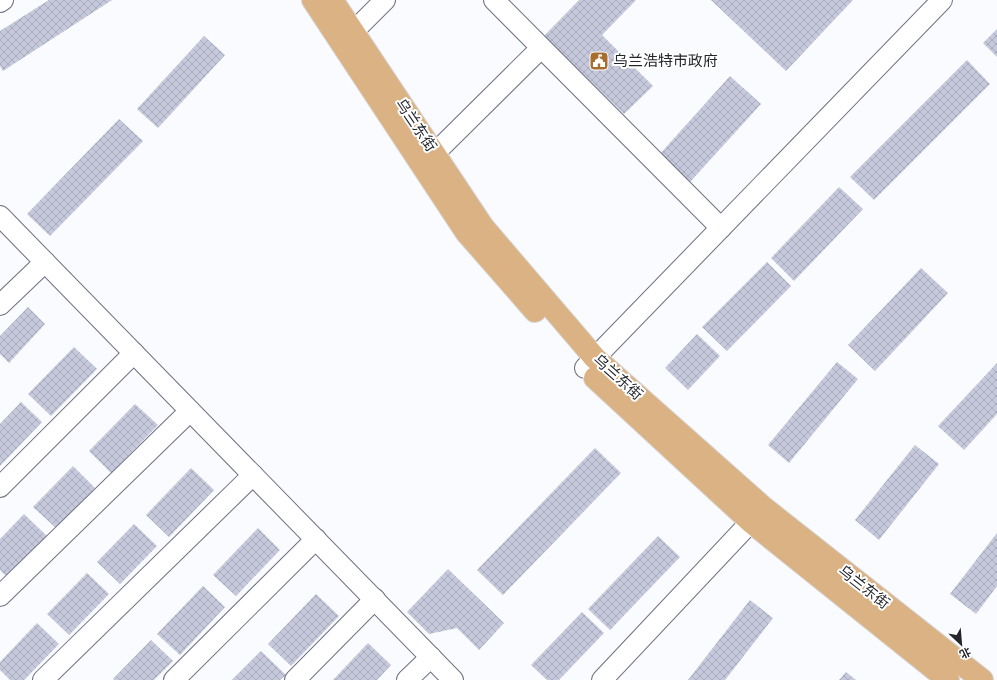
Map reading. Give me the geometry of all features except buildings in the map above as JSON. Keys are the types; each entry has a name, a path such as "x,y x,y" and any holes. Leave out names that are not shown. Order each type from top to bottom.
{"main road":[{"name":"乌兰东街","path":"313,0 466,232 590,363 758,515 948,680"},
{"name":"乌兰东街","path":"332,0 483,227 590,363"},
{"name":"乌兰东街","path":"758,515 982,680"}],"street":[{"path":"353,32 385,0"},
{"path":"494,0 540,48 721,228"},
{"path":"590,363 942,0"},
{"path":"434,153 540,48"},
{"path":"0,216 453,680"},
{"path":"0,305 45,262"},
{"path":"0,487 134,353"},
{"path":"0,596 190,410"},
{"path":"43,680 253,475"},
{"path":"602,680 758,515"},
{"path":"174,680 316,539"},
{"path":"295,680 375,600"},
{"path":"407,680 431,657"}],"place":[{"name":"乌兰浩特市政府","path":"599,61"}]}
